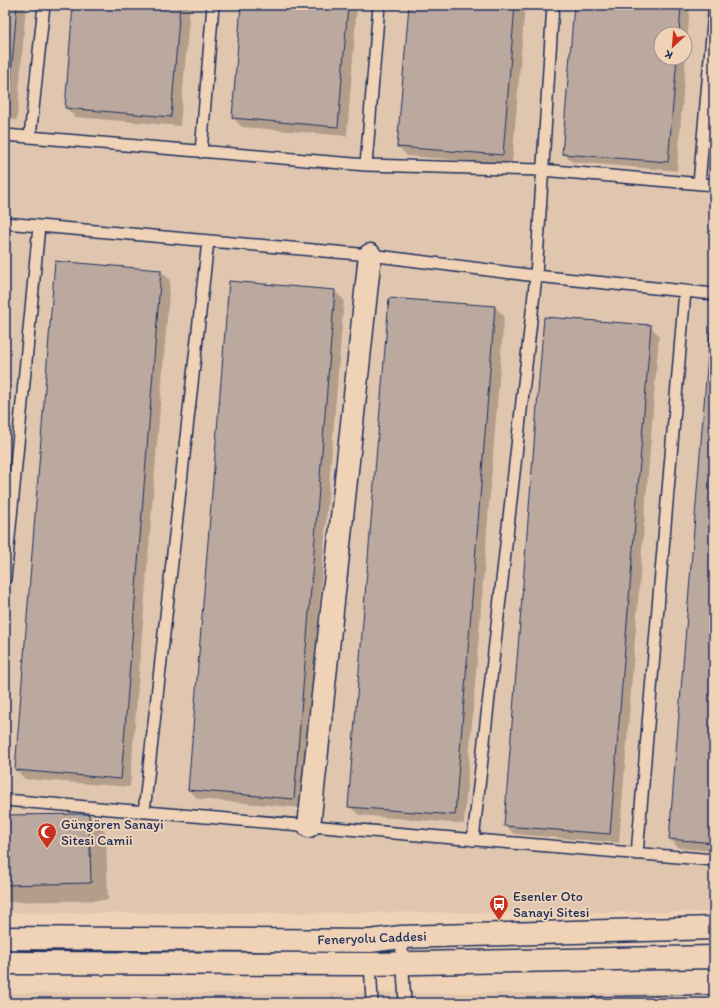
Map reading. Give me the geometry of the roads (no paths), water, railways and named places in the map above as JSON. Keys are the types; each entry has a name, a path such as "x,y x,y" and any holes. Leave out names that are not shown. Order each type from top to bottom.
{"main road":[{"path":"309,826 370,255"},
{"name":"Feneryolu Caddesi","path":"5,938 370,941 401,937 714,928"},
{"name":"Feneryolu Caddesi","path":"5,963 370,964 403,962 714,956"}],"lane":[{"path":"30,138 44,5"},
{"path":"201,152 213,5"},
{"path":"366,165 379,5"},
{"path":"473,840 536,276 553,5"},
{"path":"699,184 714,12"},
{"path":"5,135 366,165 542,170 714,185"},
{"path":"5,223 370,255 536,276 714,294"},
{"path":"5,579 39,226"},
{"path":"144,812 208,241"},
{"path":"637,854 685,291"},
{"path":"5,800 714,860"},
{"path":"401,937 405,1003"},
{"path":"370,941 372,1003"},
{"path":"595,1003 714,1001"}],"place":[{"name":"Güngören Sanayi Sitesi Camii","path":"47,849"},
{"name":"Esenler Oto Sanayi Sitesi","path":"499,921"}]}
